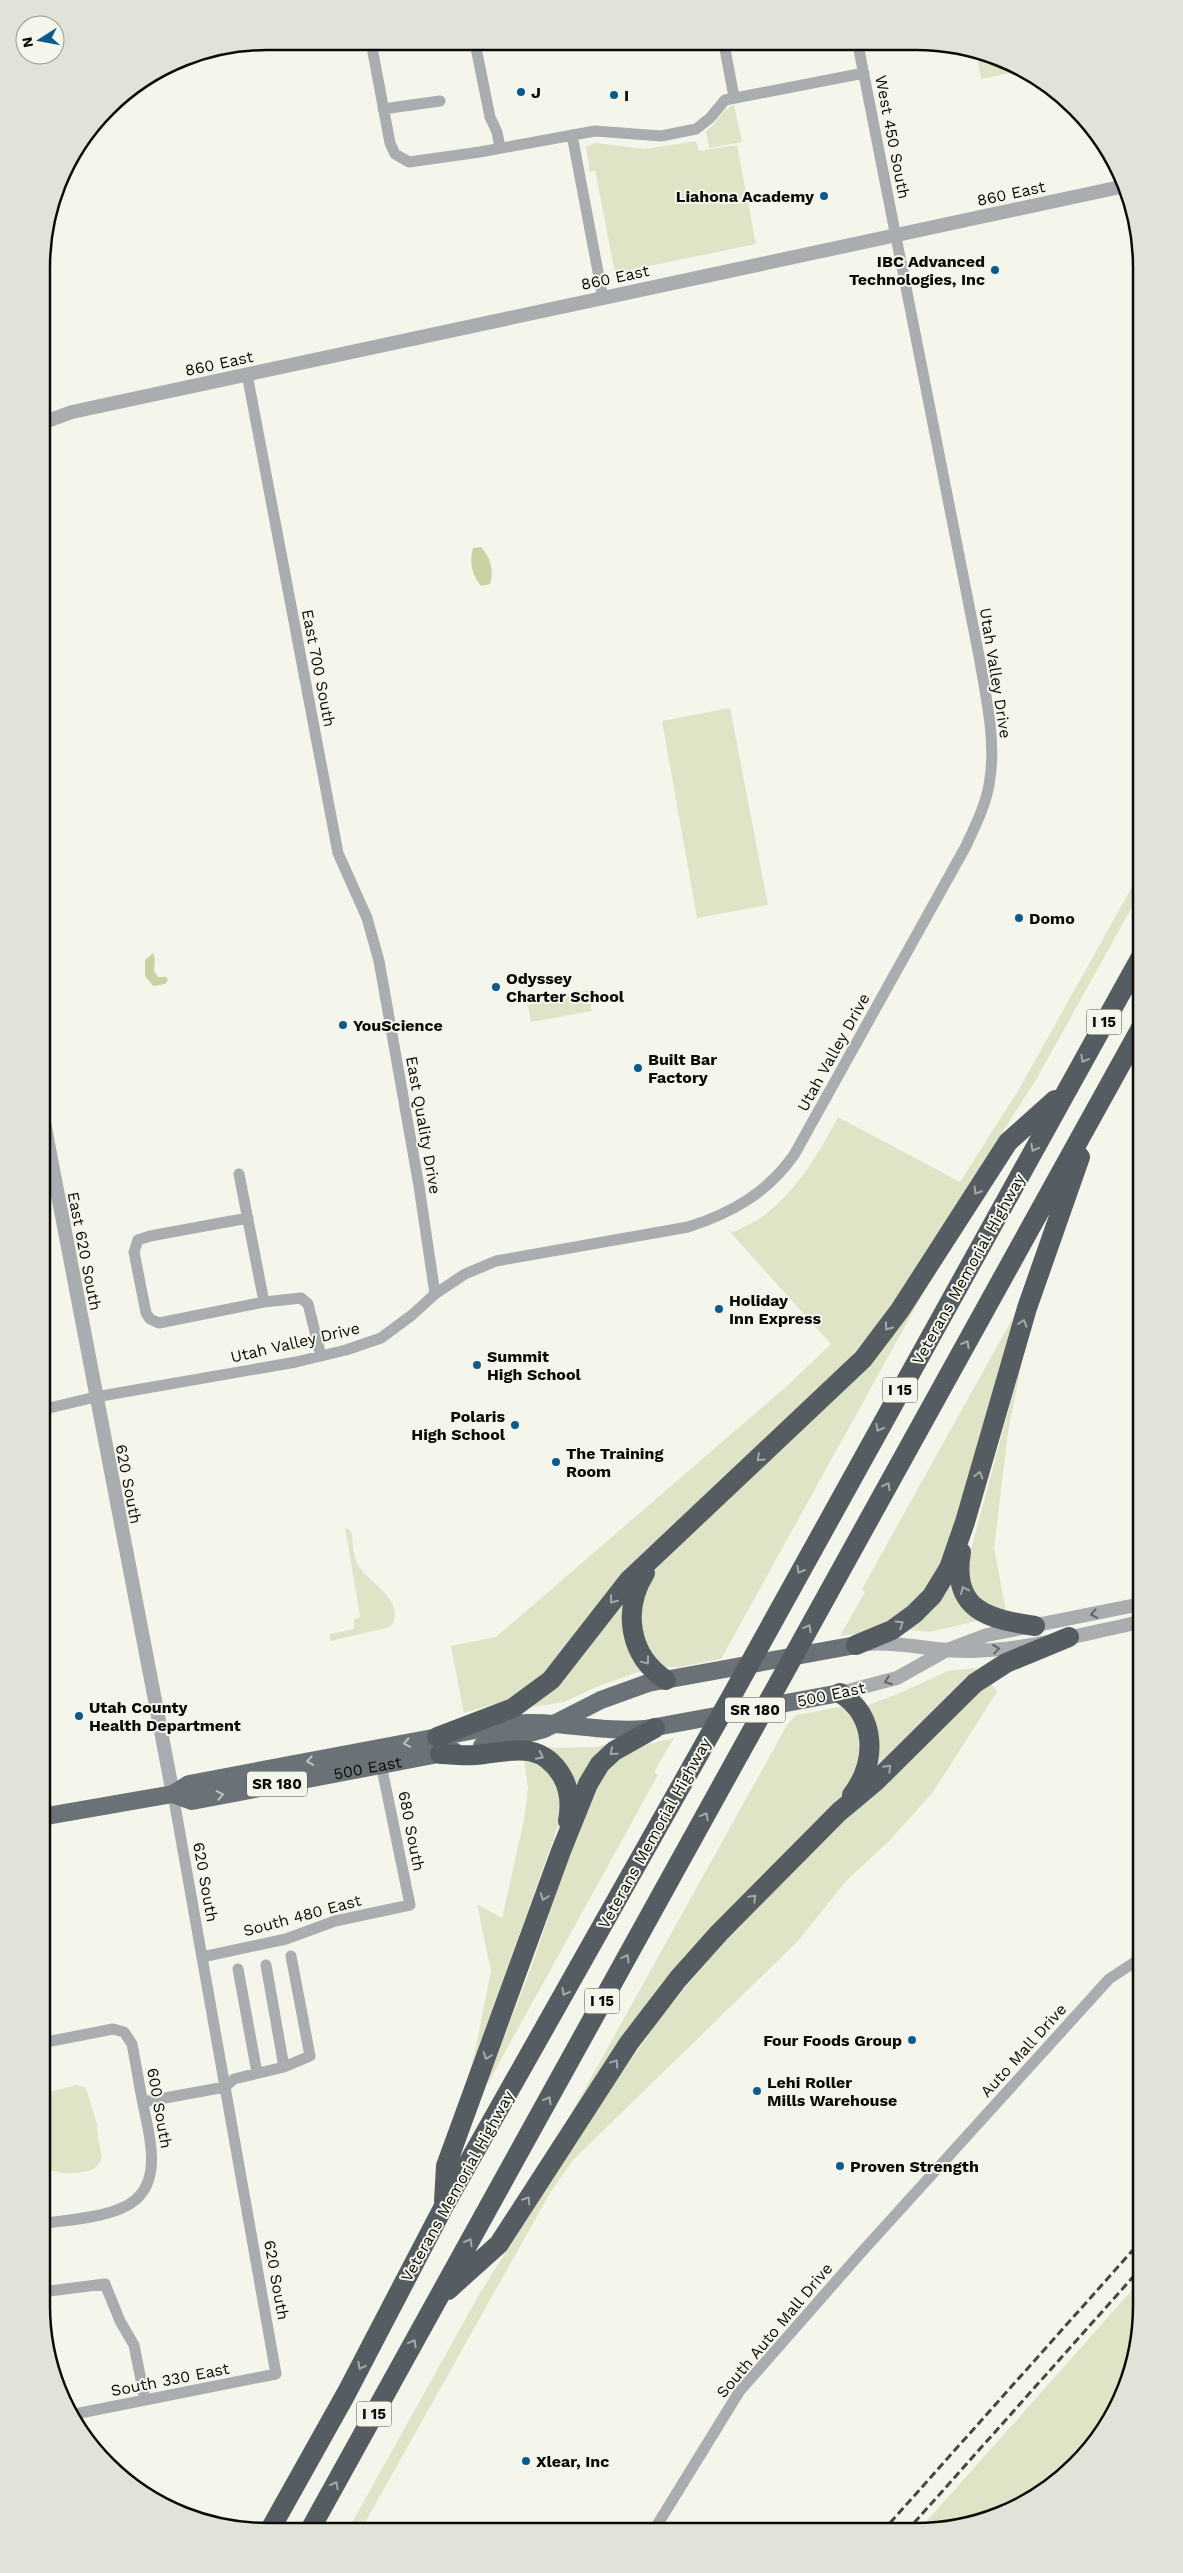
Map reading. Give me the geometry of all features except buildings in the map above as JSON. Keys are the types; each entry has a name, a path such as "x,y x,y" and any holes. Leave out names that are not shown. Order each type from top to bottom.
{"highway":[{"name":"Veterans Memorial Highway","path":"274,2523 346,2394 444,2206 735,1690 1133,971"},
{"name":"I 15","path":"314,2523 1133,1042"},
{"path":"439,1745 508,1710 541,1689 566,1664 629,1580 660,1554 863,1359 900,1310 1008,1142 1066,1090"},
{"path":"851,1646 896,1627 928,1601 949,1568 965,1522 1027,1308 1097,1106"},
{"path":"965,1522 959,1572 961,1585 968,1599 990,1617 1035,1626"},
{"path":"660,1554 638,1586 633,1599 631,1620 634,1638 642,1656 652,1670 666,1680"},
{"path":"436,2300 499,2244 620,2055 688,1967 718,1933 839,1812 861,1794 982,1678 1006,1663 1068,1637"},
{"path":"839,1812 861,1782 869,1753 868,1734 862,1713 853,1702 840,1693"},
{"path":"444,2206 446,2166 561,1851 588,1784 596,1768 619,1747 662,1727"},
{"path":"439,1745 474,1755 515,1749 535,1753 549,1761 564,1779 570,1801 561,1851"}],"main road":[{"name":"500 East","path":"50,1815 173,1794 188,1784 439,1745 507,1741 560,1722 620,1692 666,1680 851,1646"},
{"name":"500 East","path":"560,1722 617,1730 662,1727 840,1693"},
{"name":"500 East","path":"173,1794 192,1801 381,1764 439,1745"}],"street":[{"path":"372,50 390,143 395,154 409,162 480,152 595,131 661,136 696,129 710,118 725,100 734,97 864,73"},
{"path":"477,50 490,117 497,132 500,148"},
{"path":"725,50 734,97"},
{"name":"West 450 South","path":"859,50 896,236"},
{"path":"383,109 401,108 440,101"},
{"path":"572,135 603,298"},
{"name":"860 East","path":"50,420 72,412 246,374 1118,187"},
{"name":"Utah Valley Drive","path":"50,1408 95,1397 321,1356 381,1338 412,1315 435,1294 465,1274 496,1261 688,1226 731,1211 756,1195 787,1164 966,846 981,815 991,771 989,720 896,236"},
{"name":"East 700 South","path":"246,374 338,853 367,918 379,962"},
{"name":"East Quality Drive","path":"379,962 419,1186 435,1294"},
{"name":"East 620 South","path":"50,1155 95,1397"},
{"path":"239,1174 264,1302"},
{"path":"248,1218 150,1236 138,1240 134,1252 146,1313 155,1323 294,1297 305,1301 309,1307 321,1356"},
{"name":"620 South","path":"95,1397 173,1794 276,2374"},
{"name":"500 East","path":"840,1693 897,1678 947,1650 987,1635 1133,1606"},
{"name":"500 East","path":"851,1646 899,1644 947,1650 996,1649 1133,1624"},
{"name":"680 South","path":"381,1764 410,1905"},
{"name":"South 480 East","path":"202,1957 286,1939 336,1921 410,1905"},
{"path":"143,2102 225,2087 234,2079 284,2067 310,2056 292,1956"},
{"name":"Auto Mall Drive","path":"859,2255 1109,1978 1133,1963"},
{"path":"266,1965 284,2067"},
{"path":"238,1969 257,2073"},
{"name":"600 South","path":"50,2041 114,2029 124,2032 132,2044 152,2154 152,2170 144,2191 138,2198 122,2208 50,2222"},
{"name":"South Auto Mall Drive","path":"658,2523 739,2392 859,2255"},
{"path":"50,2291 105,2284 120,2321 134,2345 145,2400"},
{"name":"South 330 East","path":"78,2413 276,2374"}],"shaded area":[{"path":"977,59 1013,72 981,79"},
{"path":"734,105 742,142 709,148 706,131 725,110"},
{"path":"696,141 699,151 737,145 756,244 615,273 595,170 590,172 586,147 596,143 645,149"},
{"path":"481,547 487,555 492,574 490,584 481,586 473,573 471,559 473,548"},
{"path":"730,708 768,905 697,918 662,721"},
{"path":"1133,885 1133,905 1036,1080 883,1318 848,1360 533,1685 504,1701 464,1713 451,1646 496,1637 788,1385 831,1344 731,1233 759,1219 784,1198 814,1159 838,1117 960,1182 1018,1091"},
{"path":"153,953 155,959 154,971 158,977 166,977 168,980 165,984 153,986 145,976 145,960"},
{"path":"588,990 592,1011 531,1022 528,1005"},
{"path":"940,1263 721,1659 679,1667 663,1667 639,1638 645,1581"},
{"path":"1024,1298 948,1560 912,1612 857,1634 840,1636 865,1592 862,1589"},
{"path":"1024,1352 1008,1432 994,1548 1006,1611 993,1607 989,1603 986,1606 970,1582 967,1564"},
{"path":"345,1527 351,1531 357,1563 389,1599 394,1607 395,1616 392,1625 386,1628 330,1641 330,1634 354,1629 354,1620 360,1617"},
{"path":"952,1577 979,1617 976,1621 930,1632 909,1630"},
{"path":"629,1590 644,1670 596,1687 564,1702 533,1707 532,1705"},
{"path":"974,1668 978,1670 872,1779 866,1706 948,1671"},
{"path":"991,1683 997,1692 933,1792 888,1842 846,1881 798,1941 573,2160 550,2193 365,2523 352,2523 480,2293 611,2088 661,2017 727,1938 957,1710"},
{"path":"839,1707 844,1708 863,1732 855,1785 575,2114 572,2112 787,1725 796,1715"},
{"path":"674,1738 654,1772 658,1775 488,2083 486,2082 531,1968 590,1794 609,1763 640,1746"},
{"path":"611,1743 578,1792 543,1748 597,1747"},
{"path":"524,1760 533,1762 547,1772 560,1794 563,1812 466,2084 474,2056 491,1971 477,1904 502,1918 524,1820 528,1788"},
{"path":"77,2085 84,2087 87,2091 97,2124 102,2157 99,2164 93,2169 76,2173 62,2173 50,2169 50,2092"},
{"path":"1133,2289 1133,2321 1129,2349 1122,2376 1104,2415 1070,2460 1025,2494 999,2507 959,2519 925,2523"}],"railway":[{"path":"890,2523 1133,2250"},
{"path":"914,2523 1133,2277"}],"place":[{"name":"J","path":"521,92"},
{"name":"I","path":"614,95"},
{"name":"Liahona Academy","path":"824,196"},
{"name":"IBC Advanced Technologies, Inc","path":"995,270"},
{"name":"Domo","path":"1019,918"},
{"name":"Odyssey Charter School","path":"496,987"},
{"name":"YouScience","path":"343,1025"},
{"name":"Built Bar Factory","path":"638,1068"},
{"name":"Holiday Inn Express","path":"719,1309"},
{"name":"Summit High School","path":"477,1365"},
{"name":"Polaris High School","path":"515,1425"},
{"name":"The Training Room","path":"556,1462"},
{"name":"Utah County Health Department","path":"79,1716"},
{"name":"Four Foods Group","path":"912,2040"},
{"name":"Lehi Roller Mills Warehouse","path":"757,2091"},
{"name":"Proven Strength","path":"840,2166"},
{"name":"Xlear, Inc","path":"526,2461"}]}
